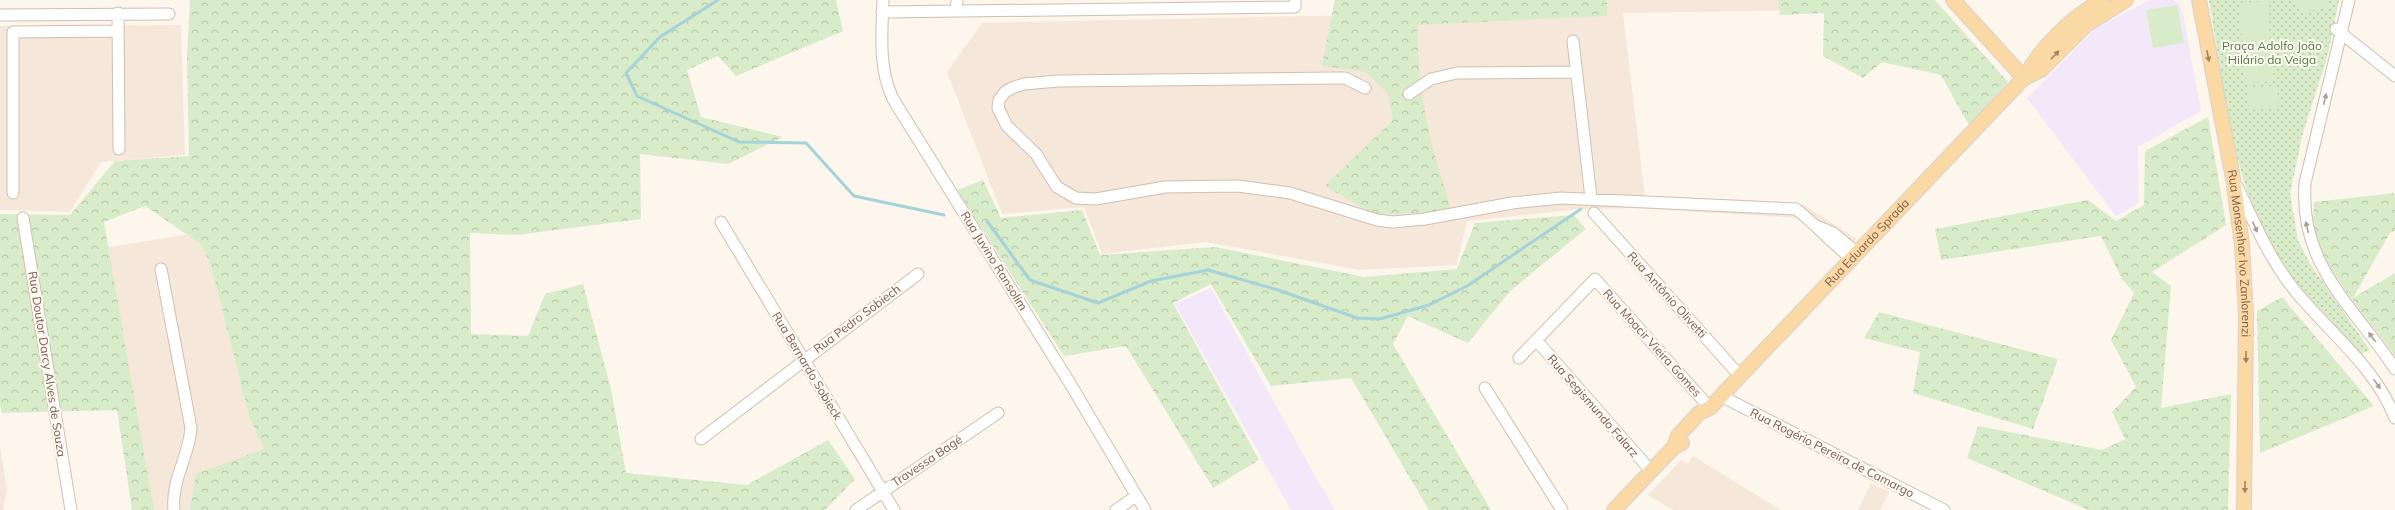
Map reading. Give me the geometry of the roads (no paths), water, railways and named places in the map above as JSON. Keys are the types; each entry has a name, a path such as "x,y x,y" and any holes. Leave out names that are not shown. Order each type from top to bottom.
{"main road":[{"path":"1953,0 2024,78"},
{"name":"Rua Eduardo Sprada","path":"1614,510 1674,447 1678,436 1699,413 1710,408 2024,78 2032,63 2062,31 2078,16 2102,0"},
{"name":"Rua Eduardo Sprada","path":"2024,78 2041,70 2086,25 2126,0"},
{"path":"2190,0 2201,17"},
{"name":"Rua Monsenhor Ivo Zanlorenzi","path":"2199,0 2201,17 2233,178 2242,245 2245,299 2244,510"}],"street":[{"name":"Rua Juvino Ransolim","path":"883,0 882,62 888,88 893,99 1071,385 1145,510"},
{"path":"956,12 957,0"},
{"path":"2342,0 2336,27 2341,34 2395,76"},
{"path":"2349,0 2305,183 2304,202 2306,226 2313,248 2324,270 2395,369"},
{"path":"882,12 956,12 1124,4 1295,3"},
{"path":"118,13 118,149"},
{"path":"0,15 118,13 169,14"},
{"path":"52,14 53,32"},
{"path":"68,14 68,31"},
{"path":"13,192 13,32 118,31"},
{"path":"1573,41 1591,198"},
{"path":"1410,94 1431,79 1457,74 1576,72"},
{"path":"1365,88 1345,78 1052,81 1024,84 1012,88 1005,92 999,100 998,108 1007,126 1036,154 1057,187 1066,194 1086,199 1165,187 1238,186 1290,193 1371,218 1394,222 1425,219 1518,202 1591,198 1796,209 1819,227 1827,238 1854,256"},
{"path":"2233,178 2260,237 2282,275 2379,386 2395,418"},
{"name":"Rua Antônio Olivetti","path":"1594,213 1740,376"},
{"name":"Rua Doutor Darcy Alves de Souza","path":"23,218 71,510"},
{"name":"Rua Bernardo Sobieck","path":"721,222 894,510"},
{"path":"162,269 190,416 190,439 174,489 174,510"},
{"name":"Rua Pedro Sobiech","path":"701,439 918,274"},
{"name":"Rua Moacir Vieira Gomes","path":"1536,340 1595,279 1710,408"},
{"path":"1518,358 1536,340"},
{"name":"Rua Segismundo Falarz","path":"1536,340 1651,471"},
{"path":"1485,388 1562,510"},
{"name":"Rua Rogério Pereira de Camargo","path":"1721,396 1944,510"},
{"name":"Travessa Bagé","path":"856,510 998,413"},
{"path":"1116,510 1136,496"}],"waterway":[{"path":"718,0 660,37 626,73 637,96 739,142 806,143 854,196 944,215"},
{"path":"987,221 1030,280 1098,303 1151,281 1208,270 1278,290 1357,318 1380,319 1429,305 1467,286 1581,209"}],"park label":[{"name":"Praça Adolfo João Hilário da Veiga","path":"2272,53"}]}
